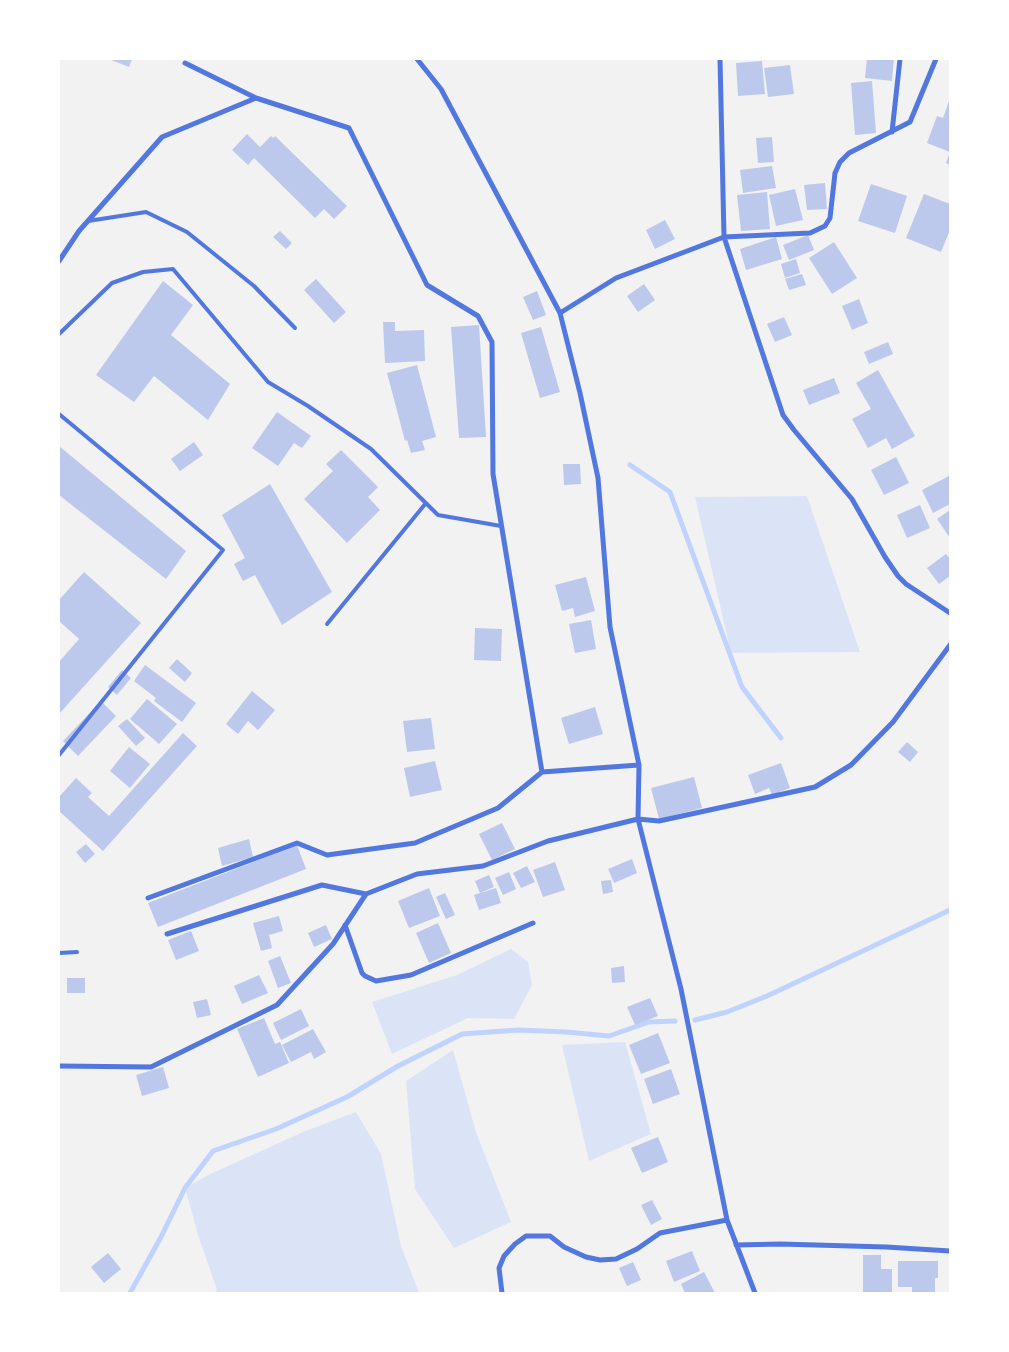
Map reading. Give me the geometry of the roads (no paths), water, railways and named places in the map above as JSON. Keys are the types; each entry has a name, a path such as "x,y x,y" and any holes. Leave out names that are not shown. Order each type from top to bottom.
{"street":[{"path":"417,59 441,88 560,313 580,393 598,478 610,628 638,765 638,819 681,989 727,1220 755,1293"},
{"path":"720,59 724,237 784,415 794,430 852,499 898,576 906,584 950,613"},
{"path":"892,132 900,59"},
{"path":"560,313 616,278 724,237 810,233 825,226 830,218 835,173 842,158 849,152 910,122 936,59"},
{"path":"185,63 256,98 349,128 427,285 478,316 492,342 493,474 542,772"},
{"path":"59,261 88,221 162,138 256,98"},
{"path":"168,934 322,885 366,894 417,874 483,866 548,841 638,819 659,821 815,787 851,765 893,722 950,645"},
{"path":"148,898 297,843 327,855 415,843 498,808 542,772 638,765"},
{"path":"59,1066 151,1067 277,1005 333,944 366,894"},
{"path":"345,926 362,973 376,981 411,975 533,923"},
{"path":"502,1293 499,1268 504,1256 526,1236 550,1236 564,1247 586,1257 600,1260 616,1259 637,1250 660,1233 727,1220"},
{"path":"736,1246 780,1244 950,1251"}],"lane":[{"path":"88,221 146,212 187,232 254,286 295,328"},
{"path":"59,334 112,283 144,272 173,269 268,382 372,449 438,515 501,526"},
{"path":"59,414 223,550 59,755"},
{"path":"327,624 426,503"},
{"path":"59,953 77,952"}],"waterway":[{"path":"630,465 670,492 742,687 781,738"},
{"path":"695,1020 727,1012 767,996 950,910"},
{"path":"130,1293 185,1188 213,1151 276,1129 347,1097 398,1066 462,1034 518,1030 609,1036 649,1022 675,1021"}]}
